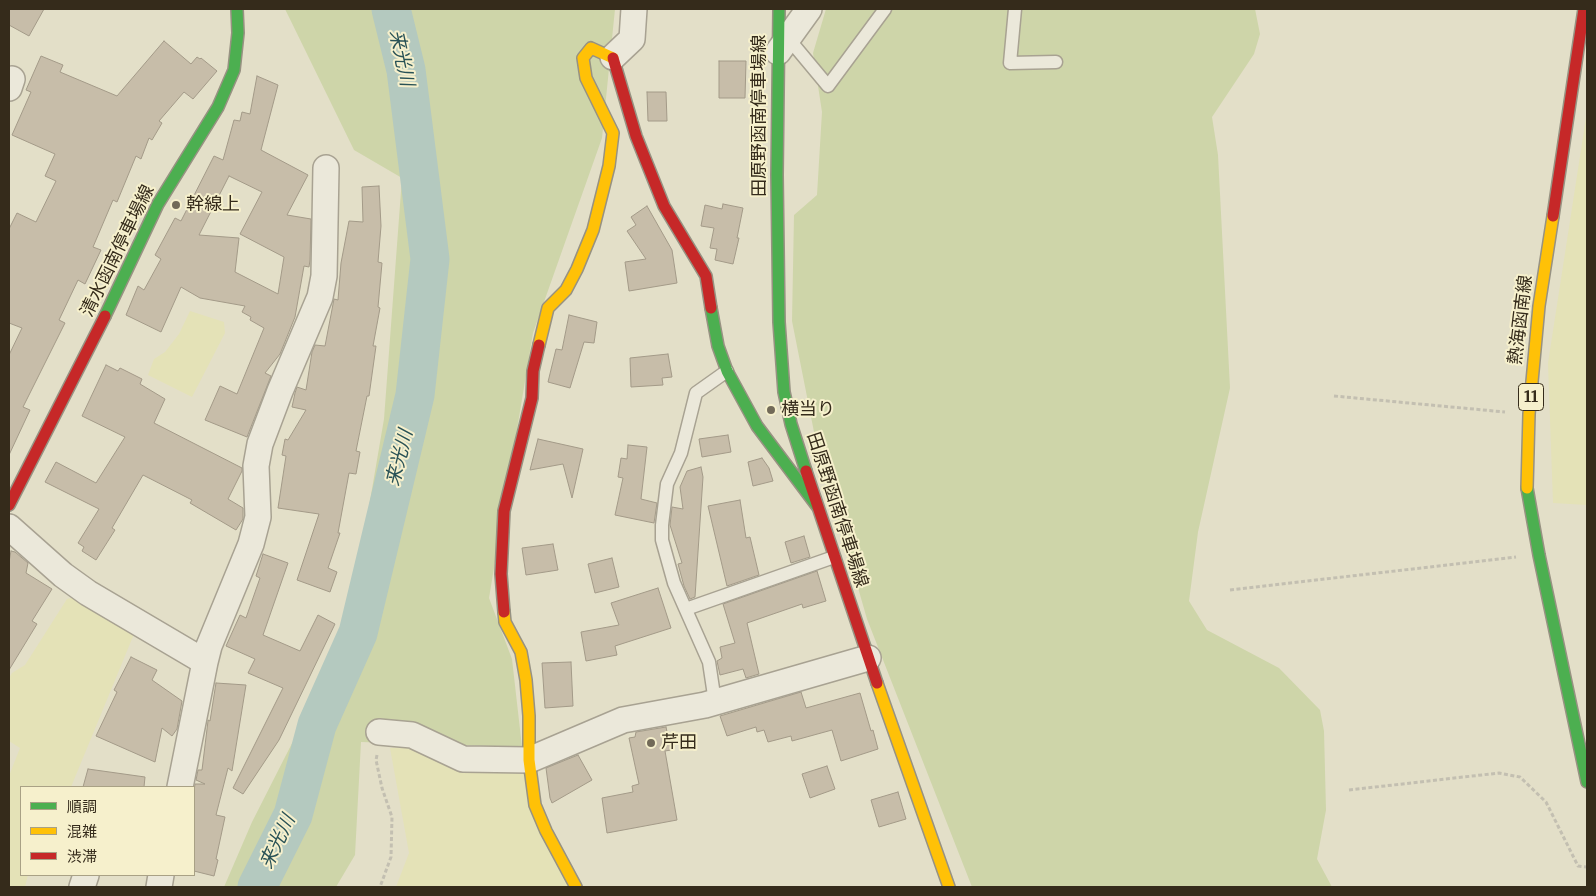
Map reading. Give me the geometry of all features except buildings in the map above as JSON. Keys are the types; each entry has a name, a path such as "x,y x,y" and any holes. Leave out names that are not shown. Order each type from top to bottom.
{"main road":[{"name":"清水函南停車場線","path":"9,501 114,298 158,204 218,107 234,70 238,33 237,9"},
{"name":"田原野函南停車場線","path":"779,9 783,45 777,195 779,322 784,392 791,424 817,506 868,658 949,887"},
{"name":"熱海函南線","path":"1584,9 1540,306 1529,414 1527,490 1587,782"},
{"path":"576,887 546,831 535,805 529,760 529,716 522,652 505,622 501,574 504,511 532,398 533,371 548,308 566,290 577,269 592,230 609,166 613,133 586,78 583,58 591,48 613,57 636,136 661,199 706,276 718,346 727,371 757,426 817,506"}],"street":[{"path":"613,57 632,39 634,9"},
{"path":"783,45 809,9"},
{"path":"180,786 205,662 251,544 258,517 256,466 260,444 320,297 324,276 326,168"},
{"path":"9,527 62,575 88,593 205,662"},
{"path":"379,732 412,735 463,759 529,760 622,720 715,702 868,658"}],"lane":[{"path":"783,45 828,86 885,9"},
{"path":"1015,9 1010,63 1056,62"},
{"path":"715,702 709,662 674,583 662,540 667,484 681,453 696,393 727,371"},
{"path":"686,609 834,557"}],"path":[{"path":"1334,396 1529,414"},
{"path":"1230,590 1539,555"},
{"path":"379,732 376,760 382,788 392,817 391,857 380,887"},
{"path":"1349,790 1499,774 1520,777 1546,802 1578,866 1587,867"}],"shaded area":[{"path":"1587,111 1587,505 1553,503 1548,363"},
{"path":"190,311 224,322 225,333 192,397 148,375 154,359 165,352 179,334"},
{"path":"75,597 134,634 71,786 20,786 20,876 28,876 25,887 9,887 9,776 20,748 9,741 9,678 12,673 25,665 67,599"},
{"path":"420,746 523,769 568,887 396,887 409,853 390,748"}],"green space":[{"path":"285,9 615,9 602,138 533,333 489,598 512,659 522,747 361,742 355,855 336,887 224,887 252,822 347,635 384,419 402,178 354,150"},
{"path":"826,9 1255,9 1260,34 1254,54 1212,117 1218,155 1230,388 1198,532 1189,601 1207,630 1279,668 1320,710 1324,731 1326,810 1317,859 1332,887 972,887 867,619 816,442 792,321 794,215 817,195 822,112 813,53"}],"waterway":[{"name":"来光川","path":"257,887 293,815 317,725 358,633 415,395 430,259 406,70 391,9"}],"traffic: fast":[{"path":"105,316 158,204 218,107 234,70 238,33 237,9"},
{"path":"779,9 777,175 779,322 784,392 791,424 806,471"},
{"path":"711,308 718,346 727,371 757,426 817,506"},
{"path":"1527,488 1539,555 1587,782"}],"traffic: slow":[{"path":"539,345 548,308 566,290 593,230 609,166 613,133 586,78 583,58 591,48 613,58"},
{"path":"1527,488 1529,414 1539,306 1553,216"},
{"path":"504,612 505,622 521,652 526,680 529,716 529,760 535,805 546,831 576,887"},
{"path":"877,683 949,887"}],"traffic: jam":[{"path":"1553,216 1584,9"},
{"path":"613,58 636,136 664,206 706,276 711,308"},
{"path":"9,505 105,316"},
{"path":"504,612 501,574 504,511 532,398 533,371 539,345"},
{"path":"806,471 877,683"}],"place":[{"name":"幹線上","path":"176,205"},
{"name":"横当り","path":"771,410"},
{"name":"芹田","path":"651,743"}]}
